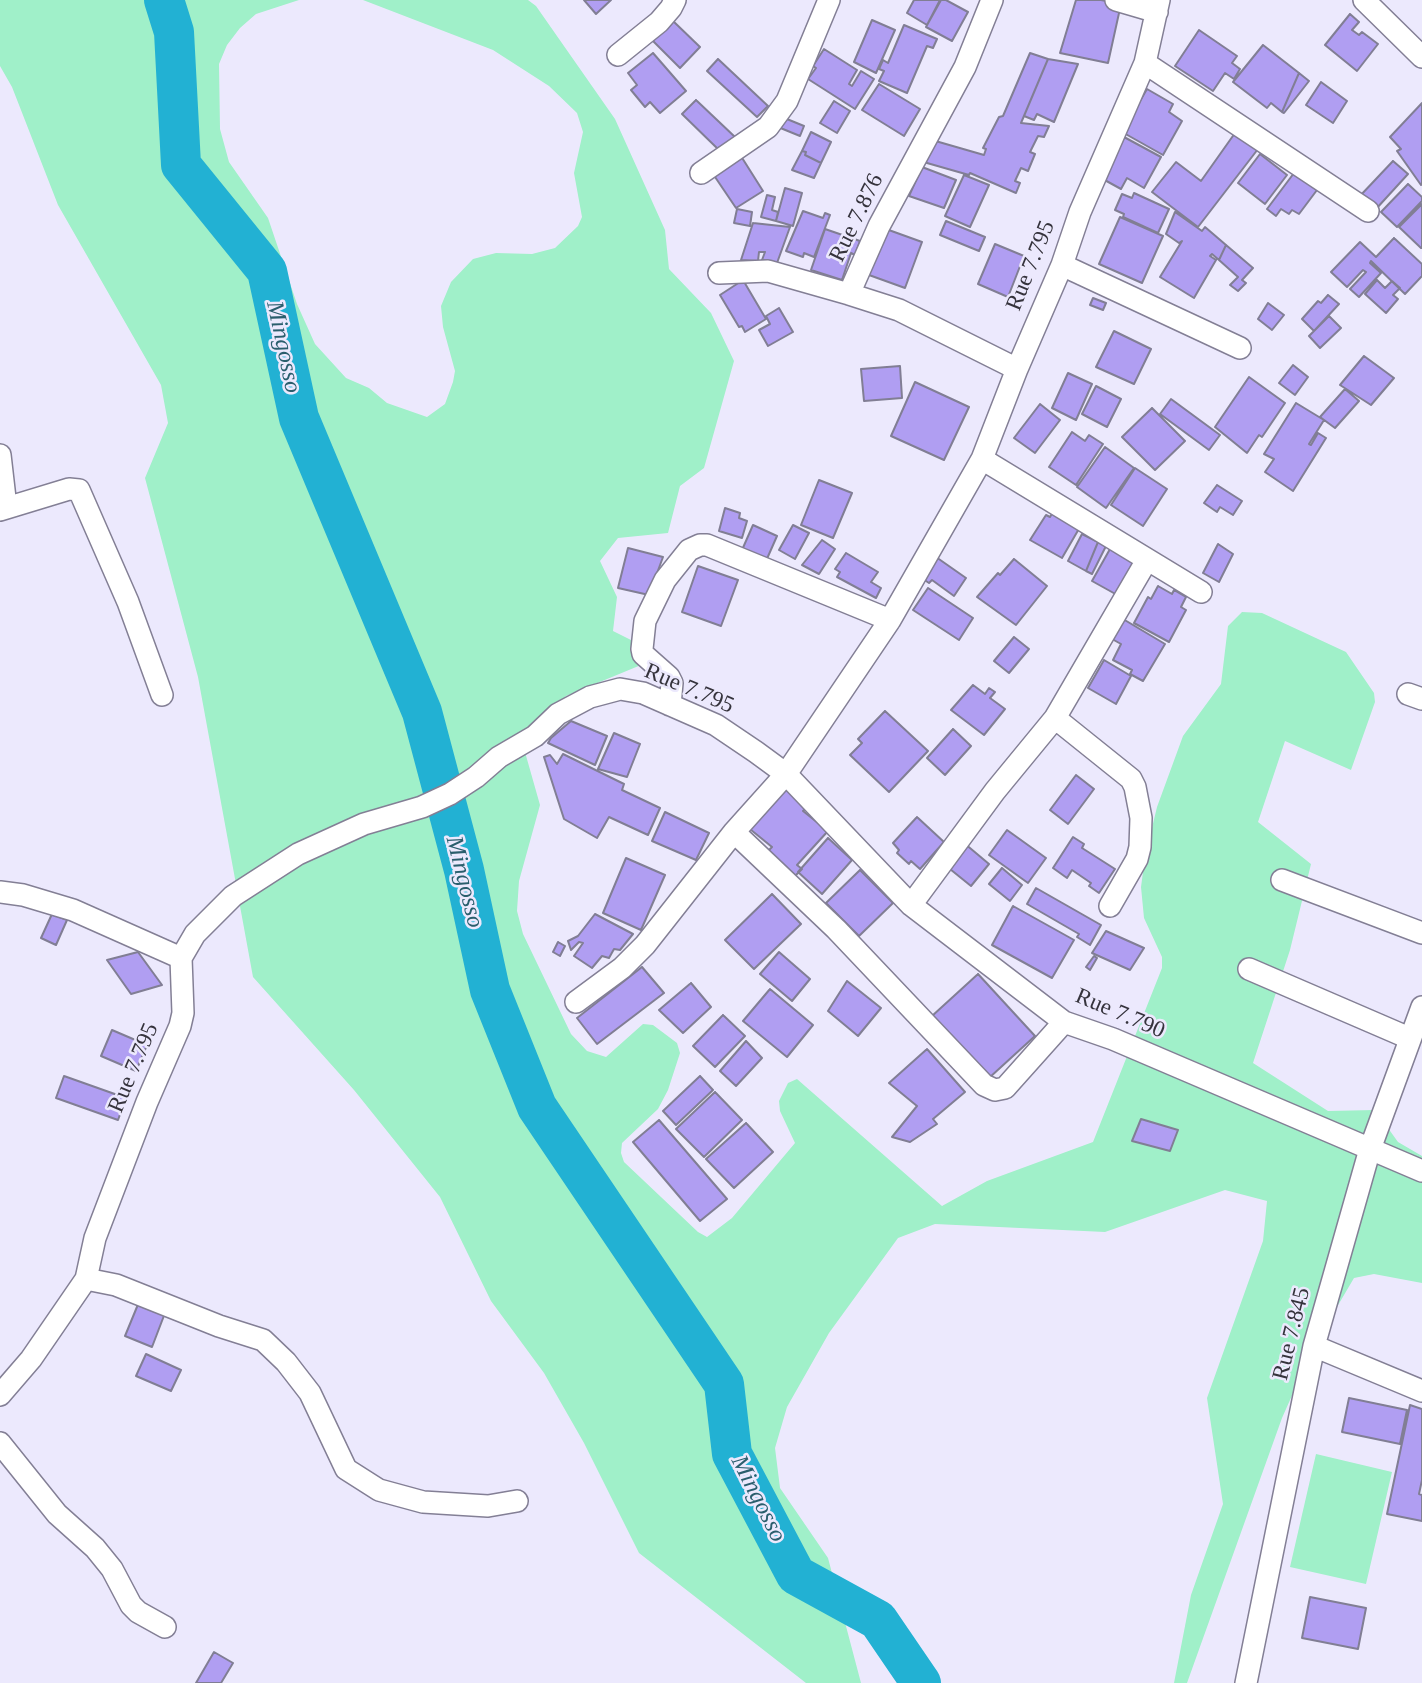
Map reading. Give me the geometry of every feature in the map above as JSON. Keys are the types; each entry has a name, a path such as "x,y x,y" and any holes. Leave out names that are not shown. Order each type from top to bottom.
{"street":[{"path":"618,55 659,22 675,0"},
{"path":"701,173 768,127 788,101 829,0"},
{"name":"Rue 7.876","path":"992,0 965,67 878,226 849,294 898,310 1017,369"},
{"path":"1116,0 1158,6"},
{"path":"1364,0 1422,57"},
{"name":"Rue 7.795","path":"0,1395 51,1332 86,1279 95,1238 147,1102 180,1026 183,1013 181,958 195,934 233,896 298,854 363,824 422,807 450,794 499,757 535,736 558,714 590,697 620,689 643,693 716,725 786,774 890,620 982,459 1062,265 1080,212 1145,63 1158,6"},
{"path":"1145,63 1368,211"},
{"path":"1062,265 1240,348"},
{"path":"719,273 768,271 849,294"},
{"path":"0,455 3,509 69,489 79,490 128,603 163,695"},
{"path":"982,459 1201,592"},
{"path":"670,705 672,683 669,677 643,654 645,621 665,580 689,550 700,545 706,545 890,620"},
{"path":"911,905 995,791 1055,718 1147,560"},
{"path":"1055,718 1131,779 1135,787 1141,818 1140,848 1137,859 1110,906"},
{"path":"576,1002 622,968 645,945 734,832 786,774"},
{"name":"Rue 7.790","path":"786,774 911,905 1064,1022 1113,1039 1422,1171"},
{"path":"734,832 836,929 984,1085 995,1090 1005,1088 1064,1022"},
{"path":"1282,880 1422,933"},
{"path":"0,892 23,895 73,910 181,958"},
{"path":"1249,969 1409,1038"},
{"name":"Rue 7.845","path":"1246,1683 1314,1346 1370,1149 1422,1007"},
{"path":"86,1279 116,1285 219,1326 264,1340 286,1362 310,1394 346,1469 379,1490 423,1502 488,1506 517,1501"},
{"path":"1314,1346 1422,1391"},
{"path":"0,1443 57,1514 95,1548 112,1569 131,1605 165,1627"}],"green space":[{"path":"0,0 299,0 256,14 240,28 227,45 219,64 220,129 229,162 268,218 297,304 315,344 346,378 369,388 387,403 427,417 445,404 455,371 443,327 441,306 451,282 473,259 496,253 532,254 555,248 578,226 582,217 574,173 583,132 577,113 549,86 493,50 363,0 528,0 536,6 615,119 665,230 669,269 711,313 734,361 704,468 680,486 668,533 618,538 600,561 617,597 613,631 641,645 641,665 566,696 521,738 540,805 519,881 517,911 523,934 571,1034 587,1051 606,1057 643,1024 653,1025 677,1043 680,1053 668,1090 658,1109 622,1143 621,1153 624,1162 698,1232 707,1237 732,1218 795,1143 780,1111 779,1101 788,1083 797,1079 942,1206 987,1181 1093,1142 1162,968 1162,957 1144,918 1141,887 1157,807 1183,736 1221,684 1228,626 1242,612 1262,613 1346,652 1374,693 1375,702 1351,770 1285,741 1258,822 1311,864 1290,950 1253,1063 1328,1111 1375,1110 1398,1142 1422,1156 1422,1283 1374,1274 1354,1278 1314,1346 1282,1418 1187,1683 1174,1683 1191,1595 1223,1504 1207,1398 1263,1241 1267,1201 1225,1190 1105,1232 935,1224 898,1238 829,1333 787,1407 775,1448 780,1488 828,1558 861,1683 806,1683 639,1553 584,1443 544,1373 491,1301 440,1197 354,1090 253,977 198,677 145,478 168,423 161,385 58,205 12,87 0,66"},
{"path":"1316,1454 1392,1472 1366,1584 1290,1567"}],"building":[{"path":"584,0 611,0 596,14"},
{"path":"914,0 940,0 927,25 907,13"},
{"path":"941,0 968,12 952,41 926,27"},
{"path":"1076,0 1101,0 1121,4 1108,63 1060,53"},
{"path":"1350,14 1359,22 1352,30 1359,35 1362,32 1378,44 1357,71 1325,45"},
{"path":"672,20 700,47 680,68 652,40"},
{"path":"872,20 895,30 876,73 854,62"},
{"path":"904,25 937,39 933,48 927,46 907,93 879,81 884,71 879,69 883,60 888,63"},
{"path":"1199,30 1237,56 1232,63 1240,69 1234,79 1225,73 1213,91 1175,66"},
{"path":"1263,45 1299,73 1282,112 1271,103 1267,108 1233,82"},
{"path":"824,49 857,70 849,84 852,86 861,71 874,79 855,109 808,79"},
{"path":"653,53 686,91 660,113 650,102 645,107 631,90 637,85 628,73"},
{"path":"1030,53 1048,59 1021,123 1049,126 1044,137 1038,136 1030,152 1035,154 1028,171 1021,168 1015,181 1020,183 1016,193 970,173 969,175 920,161 932,140 984,155 986,149 983,148 999,117 1003,116"},
{"path":"718,59 768,106 757,117 707,71"},
{"path":"1048,59 1078,64 1054,122 1037,114 1034,120 1024,116"},
{"path":"1299,73 1309,81 1284,113 1282,112"},
{"path":"1321,82 1347,101 1333,123 1306,105"},
{"path":"879,84 920,109 904,136 862,110"},
{"path":"1147,89 1173,104 1169,112 1182,121 1163,155 1122,132"},
{"path":"696,100 735,137 721,152 682,114"},
{"path":"834,101 850,111 837,133 820,123"},
{"path":"1422,103 1421,185 1397,151 1401,149 1390,137"},
{"path":"782,117 804,126 800,136 778,127"},
{"path":"811,132 831,142 821,163 802,151"},
{"path":"1235,133 1258,149 1198,227 1152,192 1176,162 1201,181"},
{"path":"1124,137 1161,157 1144,188 1127,178 1121,189 1101,178"},
{"path":"802,151 821,163 814,178 792,170"},
{"path":"739,153 763,191 736,208 711,171"},
{"path":"1260,154 1287,175 1265,204 1238,183"},
{"path":"1393,161 1408,174 1376,209 1359,197"},
{"path":"922,167 956,180 944,208 909,196"},
{"path":"1294,173 1317,190 1299,214 1292,210 1289,214 1281,209 1276,216 1267,209"},
{"path":"964,175 989,185 970,227 945,216"},
{"path":"1408,184 1422,197 1422,201 1397,227 1381,212"},
{"path":"785,188 802,193 793,226 776,221"},
{"path":"1134,193 1169,209 1158,233 1123,217 1124,214 1115,210 1122,194 1132,198"},
{"path":"767,195 775,197 772,210 778,212 776,221 761,217"},
{"path":"1422,204 1422,248 1421,248 1399,227"},
{"path":"737,209 752,212 750,226 734,223"},
{"path":"803,211 823,218 825,213 830,215 814,257 804,253 803,257 786,251"},
{"path":"1175,212 1202,231 1205,227 1226,245 1219,260 1212,254 1210,256 1216,260 1194,298 1160,277 1182,241 1179,243 1166,234"},
{"path":"1120,217 1163,236 1142,283 1099,264"},
{"path":"946,221 985,237 979,251 940,235"},
{"path":"753,223 790,227 777,263 762,260 765,252 759,252 758,261 741,260"},
{"path":"825,229 860,241 855,255 851,253 842,280 811,270"},
{"path":"886,229 922,242 905,288 869,275"},
{"path":"1394,238 1422,264 1422,276 1405,294 1371,261 1381,273 1359,297 1350,289 1366,272 1363,270 1347,287 1331,272 1360,242 1376,257"},
{"path":"995,244 1024,256 1008,297 978,284"},
{"path":"1226,245 1253,268 1242,280 1246,283 1238,291 1230,285 1238,277 1219,260"},
{"path":"743,280 766,319 745,332 742,326 739,327 720,295"},
{"path":"1377,280 1385,288 1392,281 1400,288 1393,295 1398,299 1386,313 1365,294"},
{"path":"1328,295 1339,304 1314,331 1302,319 1318,301 1321,303"},
{"path":"1093,298 1106,303 1103,310 1090,305"},
{"path":"1268,303 1284,315 1272,330 1258,319"},
{"path":"779,308 793,332 768,346 759,330 770,324 766,316"},
{"path":"1329,316 1341,328 1320,348 1309,336"},
{"path":"1114,331 1151,349 1134,384 1096,367"},
{"path":"1364,356 1394,378 1371,405 1340,385"},
{"path":"1293,365 1308,377 1295,395 1279,383"},
{"path":"900,366 902,398 864,401 861,369"},
{"path":"1068,373 1092,384 1076,420 1052,408"},
{"path":"1249,377 1285,403 1262,437 1259,435 1247,453 1215,427"},
{"path":"915,382 969,407 944,460 891,436"},
{"path":"1096,386 1121,399 1107,427 1082,414"},
{"path":"1345,389 1359,401 1335,428 1320,417"},
{"path":"1171,399 1220,435 1209,450 1160,414"},
{"path":"1296,403 1324,420 1309,444 1311,445 1318,433 1326,438 1293,491 1265,472 1274,459 1264,454"},
{"path":"1040,404 1060,420 1035,453 1014,438"},
{"path":"1152,408 1185,441 1155,470 1122,437"},
{"path":"1072,432 1085,441 1089,435 1103,444 1076,485 1049,467"},
{"path":"1105,447 1134,468 1106,508 1077,487"},
{"path":"1135,468 1167,489 1143,526 1111,505"},
{"path":"819,480 852,493 833,538 801,525"},
{"path":"1217,485 1242,501 1233,515 1220,507 1217,512 1204,503"},
{"path":"725,508 740,513 739,518 747,521 742,538 719,531"},
{"path":"1053,512 1080,527 1062,558 1030,540 1046,515 1050,517"},
{"path":"753,525 777,536 766,561 742,550"},
{"path":"793,525 809,533 795,559 779,550"},
{"path":"1082,534 1098,542 1086,571 1068,561"},
{"path":"822,540 835,549 819,574 802,565"},
{"path":"1098,542 1106,546 1092,574 1086,571"},
{"path":"1218,544 1233,554 1219,582 1203,573"},
{"path":"628,548 663,557 649,595 618,588"},
{"path":"1110,549 1137,564 1119,596 1092,581"},
{"path":"846,553 878,572 871,582 881,588 876,598 837,577 840,572 835,569"},
{"path":"936,557 966,578 954,596 932,580 929,583 920,577"},
{"path":"1014,559 1047,586 1016,625 977,597"},
{"path":"698,566 738,580 721,626 682,612"},
{"path":"1158,586 1172,594 1174,590 1186,597 1181,607 1186,610 1169,642 1134,623 1148,597 1151,599"},
{"path":"928,588 973,618 959,640 913,610"},
{"path":"1123,619 1165,644 1143,681 1130,674 1132,670 1113,660 1121,644 1112,639"},
{"path":"1014,637 1029,649 1009,673 994,661"},
{"path":"1104,660 1131,676 1116,704 1088,688"},
{"path":"973,685 985,694 989,688 995,692 990,698 1005,709 984,735 951,710"},
{"path":"885,711 928,751 889,792 850,755 862,743 858,739"},
{"path":"571,721 607,736 595,765 548,743"},
{"path":"953,729 971,746 945,775 927,758"},
{"path":"614,733 640,744 627,777 598,769"},
{"path":"563,754 624,784 622,790 660,808 648,835 609,817 597,838 564,819 544,757 550,755 557,764"},
{"path":"1076,775 1094,789 1068,824 1050,810"},
{"path":"785,785 809,805 803,811 828,831 797,865 802,869 792,879 764,855 772,847 745,825"},
{"path":"665,812 709,833 696,860 652,841"},
{"path":"917,817 944,842 920,869 911,861 909,864 897,853 899,850 893,843"},
{"path":"1007,830 1046,858 1028,883 989,855"},
{"path":"1073,837 1084,844 1082,848 1115,869 1099,893 1089,886 1091,883 1072,870 1067,878 1053,868"},
{"path":"828,838 852,860 822,894 798,872"},
{"path":"964,843 989,864 971,886 945,865"},
{"path":"626,858 665,875 641,930 603,913"},
{"path":"1002,868 1022,885 1010,901 989,884"},
{"path":"860,870 893,903 859,936 826,903"},
{"path":"1036,888 1101,925 1090,945 1077,937 1079,934 1027,904"},
{"path":"772,894 801,924 754,969 725,940"},
{"path":"1013,906 1074,940 1052,978 992,945"},
{"path":"52,914 67,920 56,945 41,938"},
{"path":"595,914 633,934 620,950 614,949 609,958 602,956 592,968 574,956 583,943 579,942 571,950 568,941 578,936"},
{"path":"1106,931 1144,948 1130,970 1092,953"},
{"path":"558,942 565,946 560,956 553,952"},
{"path":"138,952 162,985 131,994 107,960"},
{"path":"779,952 810,979 792,1001 760,974"},
{"path":"1094,956 1097,958 1090,970 1086,967"},
{"path":"642,967 664,993 597,1044 577,1018"},
{"path":"978,974 1035,1036 989,1078 932,1016"},
{"path":"847,981 881,1008 858,1036 828,1011"},
{"path":"691,983 711,1007 683,1033 659,1010"},
{"path":"770,989 813,1025 787,1057 743,1021"},
{"path":"723,1015 745,1036 715,1067 693,1046"},
{"path":"112,1030 147,1045 136,1071 101,1056"},
{"path":"746,1041 762,1058 736,1086 720,1071"},
{"path":"927,1049 965,1092 933,1119 937,1124 910,1142 892,1137 917,1106 889,1083"},
{"path":"64,1076 126,1098 118,1120 56,1098"},
{"path":"700,1076 713,1090 676,1125 663,1111"},
{"path":"715,1092 742,1120 704,1157 676,1129"},
{"path":"1141,1119 1178,1130 1170,1151 1132,1141"},
{"path":"659,1120 727,1199 700,1221 633,1142"},
{"path":"746,1123 773,1152 734,1188 706,1159"},
{"path":"139,1302 165,1313 152,1347 125,1336"},
{"path":"146,1354 181,1370 171,1391 136,1376"},
{"path":"1349,1398 1407,1410 1400,1444 1342,1432"},
{"path":"1410,1405 1422,1409 1422,1480 1419,1494 1422,1495 1422,1521 1387,1514"},
{"path":"1310,1597 1366,1608 1358,1649 1302,1638"},
{"path":"214,1652 233,1663 221,1683 196,1683"}],"waterway":[{"name":"Mingosso","path":"164,0 174,32 181,165 267,271 299,418 422,712 464,870 490,990 537,1107 724,1384 732,1454 796,1575 878,1620 921,1683"}]}
